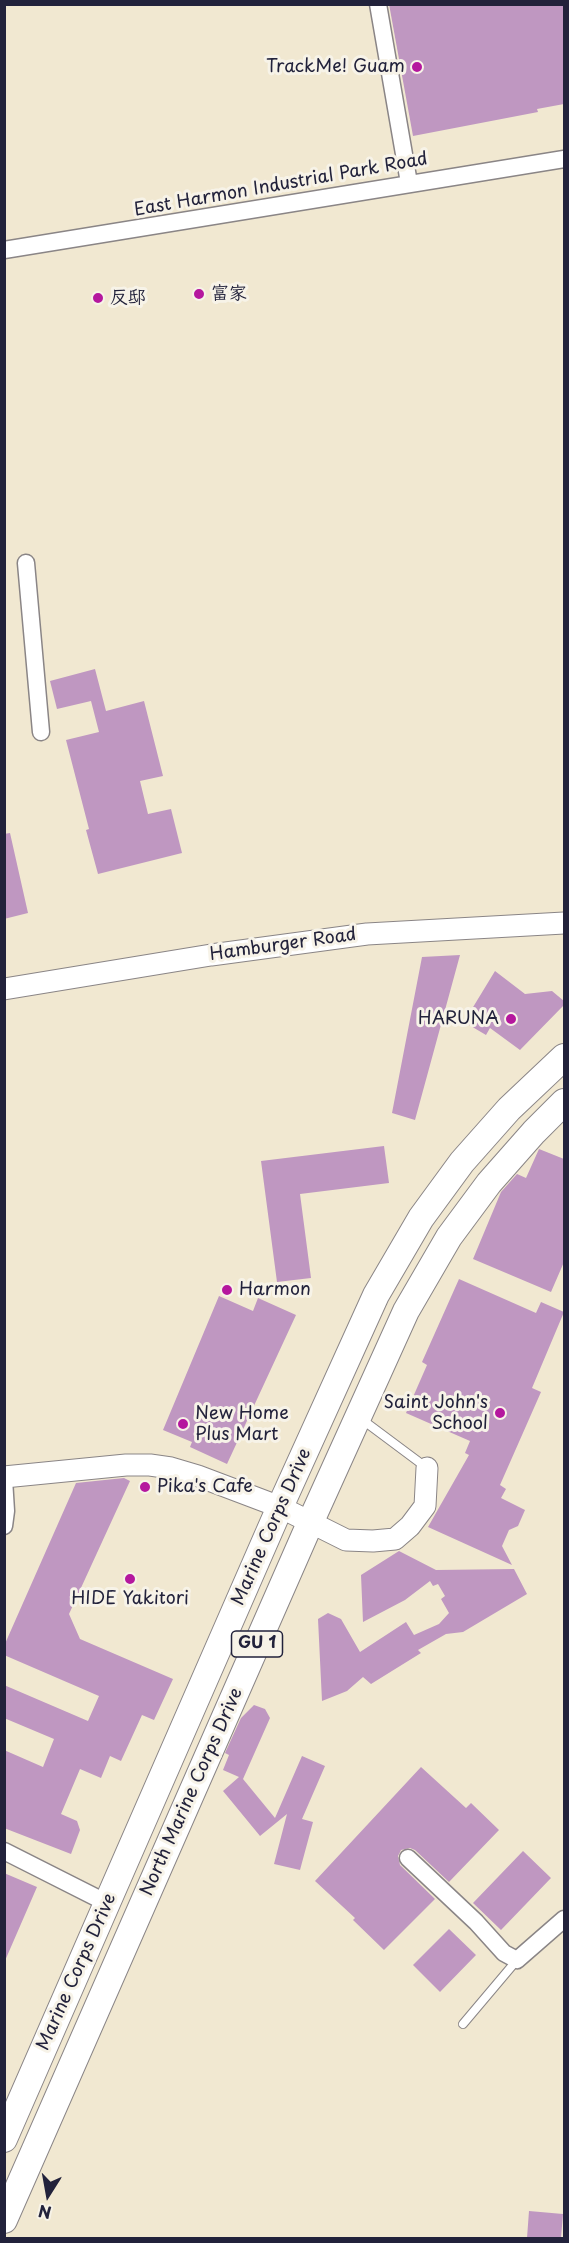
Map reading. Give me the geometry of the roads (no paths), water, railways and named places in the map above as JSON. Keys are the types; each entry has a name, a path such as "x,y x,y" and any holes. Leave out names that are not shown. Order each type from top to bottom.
{"main road":[{"name":"Marine Corps Drive","path":"8,2123 376,1295 421,1218 478,1143 509,1109 564,1056"},
{"name":"North Marine Corps Drive","path":"4,2220 311,1521 406,1311 449,1237 504,1165 564,1102"}],"street":[{"path":"378,4 409,183"},
{"name":"East Harmon Industrial Park Road","path":"4,250 564,159"},
{"path":"26,562 41,732"},
{"name":"Hamburger Road","path":"4,989 211,955 335,938 434,929 564,923"},
{"path":"4,1526 6,1512 4,1478 126,1465 150,1465 198,1476 280,1507 345,1540 373,1542 395,1539 410,1526 425,1506 428,1468"},
{"path":"4,1851 107,1903"},
{"path":"408,1858 476,1922 504,1953 517,1960 564,1918"},
{"path":"8,2123 44,2130"}],"lane":[{"path":"358,1416 428,1468"},
{"path":"463,2024 517,1960"}],"place":[{"name":"TrackMe! Guam","path":"417,67"},
{"name":"富家","path":"199,294"},
{"name":"反邸","path":"98,298"},
{"name":"HARUNA","path":"511,1019"},
{"name":"Harmon","path":"227,1290"},
{"name":"Saint John's School","path":"500,1413"},
{"name":"New Home Plus Mart","path":"183,1424"},
{"name":"Pika's Cafe","path":"145,1487"},
{"name":"HIDE Yakitori","path":"130,1579"}]}
